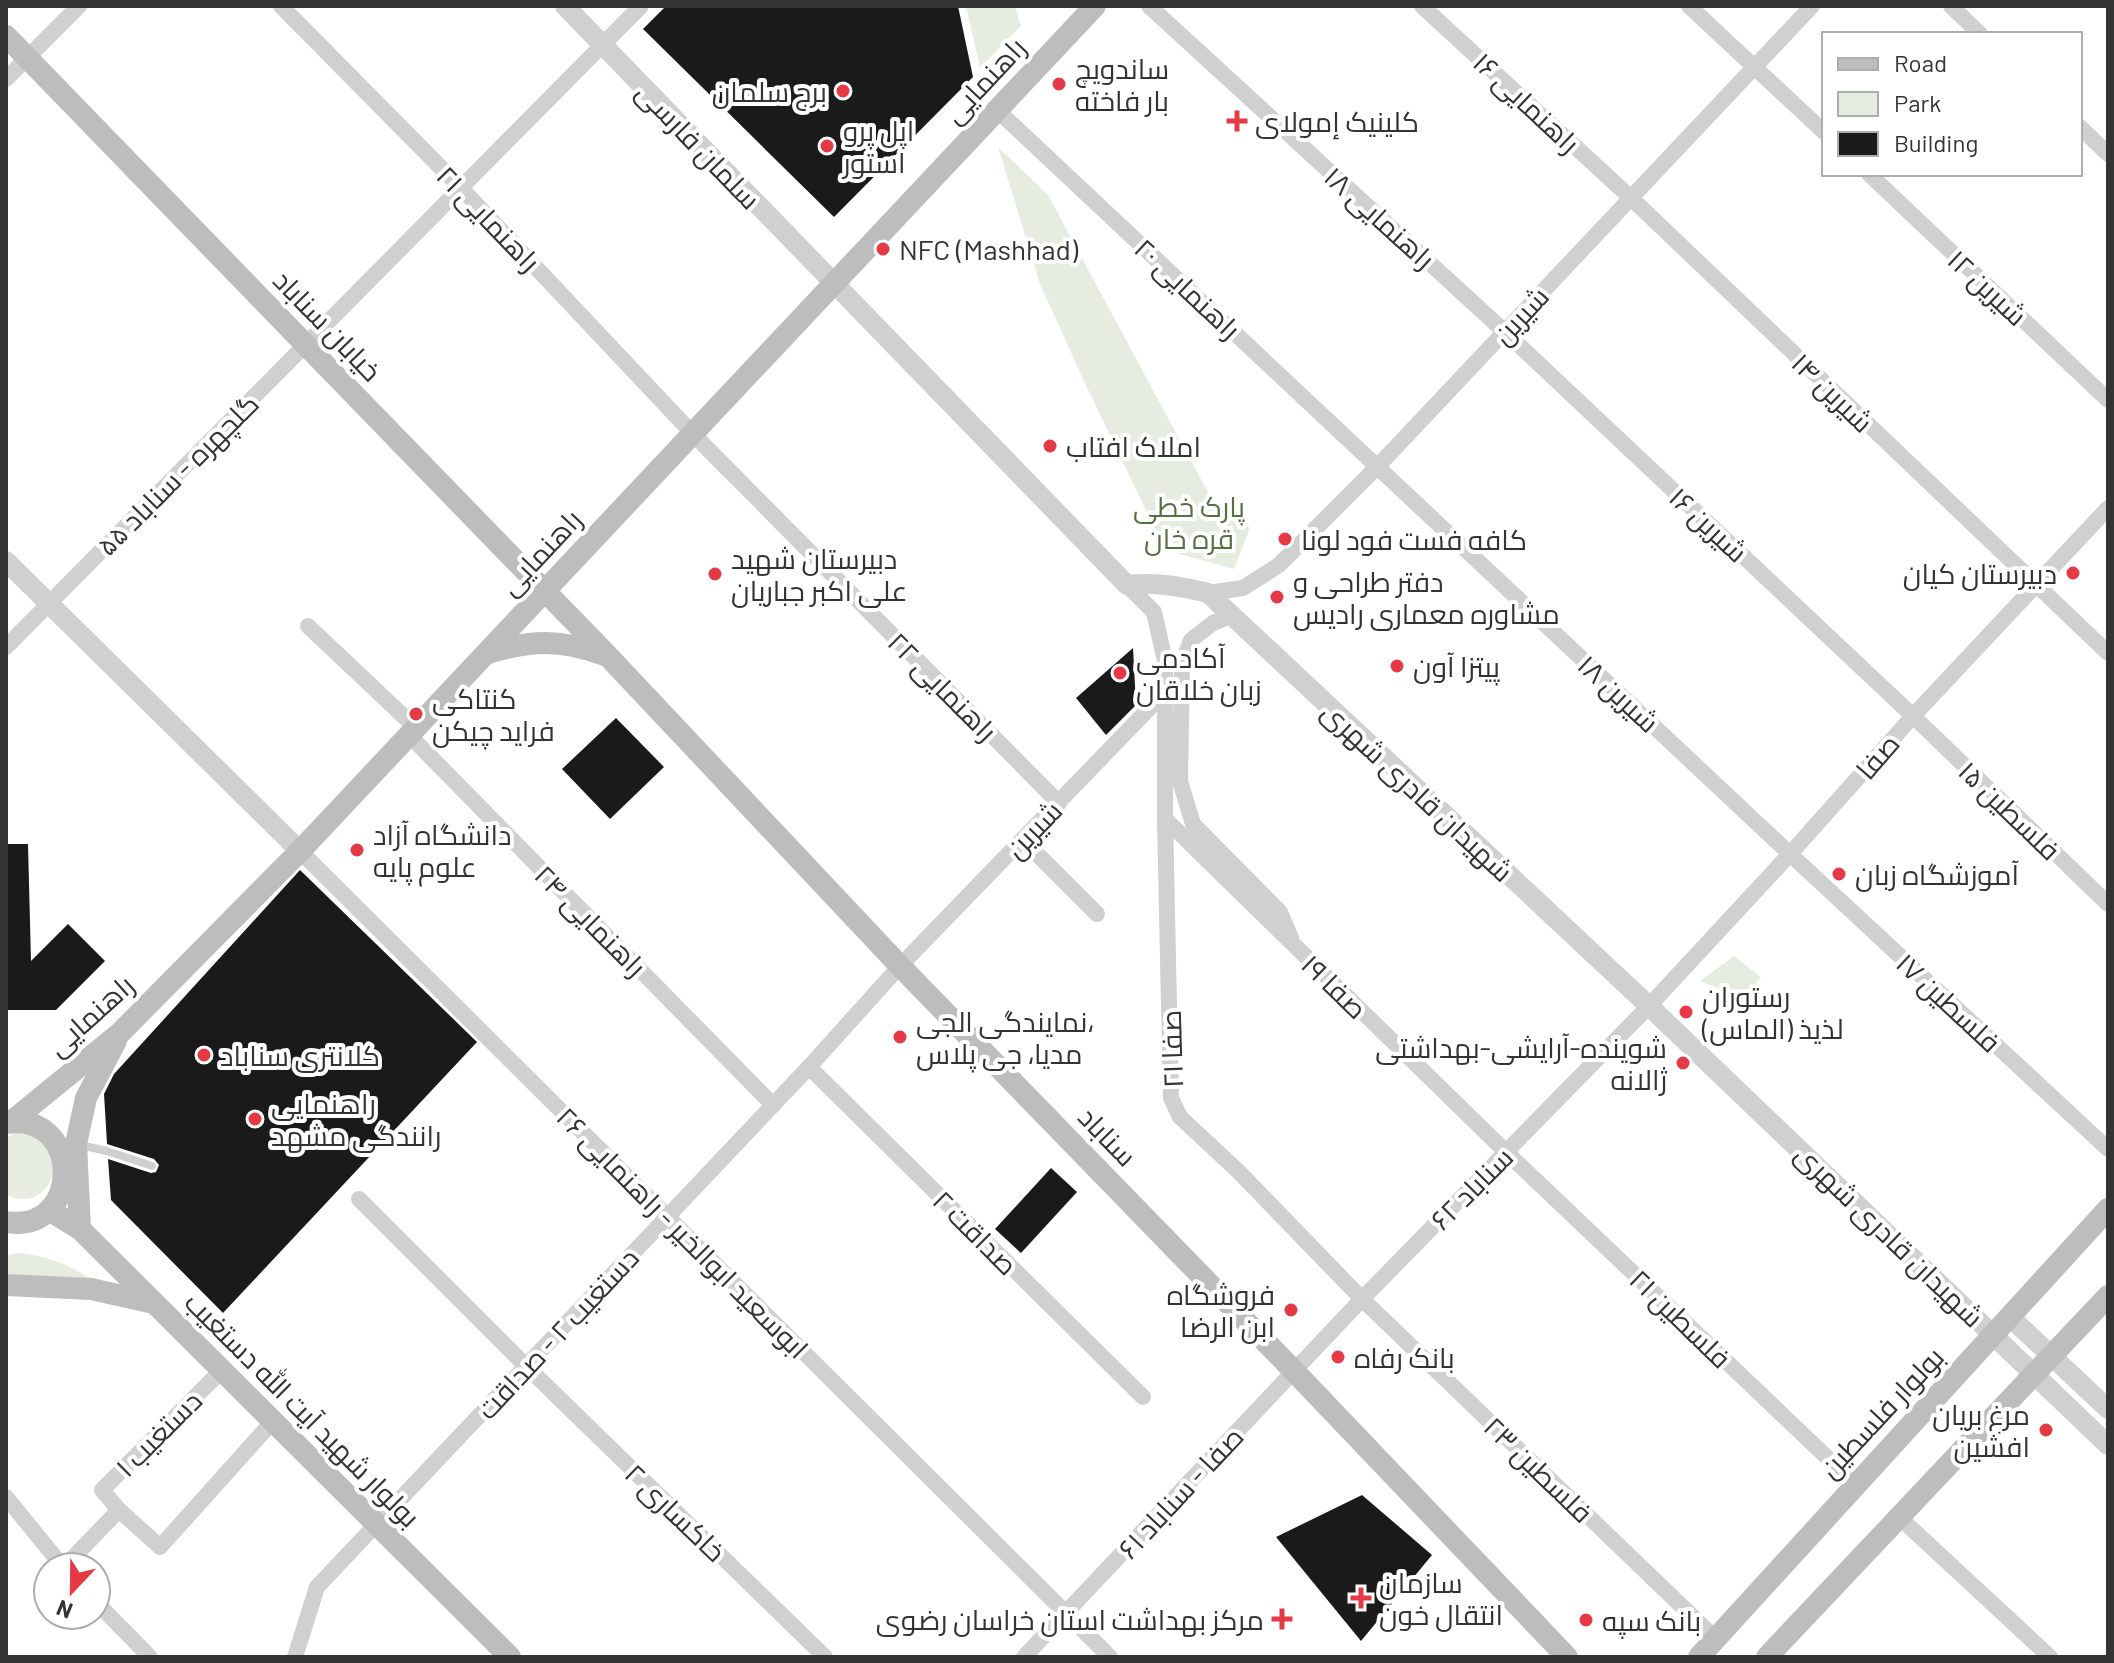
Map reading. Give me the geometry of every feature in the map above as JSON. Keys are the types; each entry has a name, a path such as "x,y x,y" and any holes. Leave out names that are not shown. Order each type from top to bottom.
{"main road":[{"name":"راهنمایی","path":"9,1122 120,1033 300,851 1095,6"},
{"name":"خیابان سناباد","path":"6,36 607,655"},
{"path":"486,654 515,645 547,642 578,646 607,655"},
{"name":"سناباد","path":"607,655 900,966 1567,1657"},
{"path":"80,1229 76,1144 86,1098 120,1033"},
{"path":"9,1122 27,1123 42,1129 53,1139 65,1168 64,1183 49,1210 27,1222 9,1226"},
{"name":"بولوار فلسطین","path":"1699,1657 2108,1209"},
{"name":"بولوار شهید آیت الله دستغیب","path":"49,1210 80,1229 510,1657"},
{"path":"6,1285 91,1289 155,1304"},
{"path":"1767,1657 2108,1296"}],"street":[{"path":"6,79 79,6"},
{"name":"راهنمایی ۲۱","path":"281,6 461,188 693,434"},
{"name":"سلمان فارسی","path":"565,6 834,283"},
{"name":"گلچهره - سناباد ۵۵","path":"6,647 641,6"},
{"name":"راهنمایی ۱۸","path":"1149,6 1505,332"},
{"name":"راهنمایی ۱۶","path":"1422,6 1631,198"},
{"path":"1689,6 1822,130"},
{"name":"شیرین","path":"1208,593 1243,588 1279,565 1378,466 1812,6"},
{"path":"1951,6 1978,32"},
{"name":"راهنمایی ۲۰","path":"997,110 1378,466"},
{"path":"2082,129 2108,154"},
{"name":"شیرین ۱۲","path":"1871,176 2108,400"},
{"name":"شیرین ۱۴","path":"1631,198 2108,653"},
{"path":"834,283 1127,585 1174,585 1208,593"},
{"name":"شیرین ۱۶","path":"1505,332 1913,716"},
{"name":"راهنمایی ۲۲","path":"693,434 1059,803"},
{"name":"شیرین ۱۸","path":"1378,466 1790,854"},
{"name":"صفا","path":"1649,1006 1913,716 2108,508"},
{"path":"6,561 300,851"},
{"name":"صفا ۲۱","path":"1127,585 1154,612 1165,661 1171,1098 1180,1117 1238,1171 1362,1299"},
{"name":"شهیدان قادری شهری","path":"1208,593 1649,1006 2108,1445"},
{"path":"1230,616 1213,623 1191,640 1182,664 1180,781 1193,824 1280,912 1294,947"},
{"name":"راهنمایی ۲۴","path":"308,626 773,1105"},
{"name":"شیرین","path":"900,966 1165,692"},
{"name":"فلسطین ۱۵","path":"1913,716 2108,904"},
{"name":"صفا ۱۹","path":"1165,819 1506,1152"},
{"path":"1023,840 1097,914"},
{"name":"ابوسعید ابوالخیر - راهنمایی ۲۶","path":"300,851 1110,1657"},
{"name":"فلسطین ۱۷","path":"1790,854 2108,1149"},
{"name":"دستغیب ۲ - صداقت","path":"295,1657 317,1587 809,1067 900,966"},
{"name":"سناباد ۶۲","path":"1294,1371 1649,1006"},
{"name":"صداقت ۲","path":"809,1067 1143,1397"},
{"name":"فلسطین ۲۱","path":"1506,1152 1855,1484"},
{"name":"خاکساری ۲","path":"359,1199 825,1657"},
{"name":"فلسطین ۲۳","path":"1362,1299 1716,1639"},
{"path":"2009,1316 2108,1409"},
{"name":"دستغیب ۱","path":"79,1551 119,1510 102,1490 222,1370"},
{"name":"صفا - سناباد ۶۱","path":"1024,1657 1294,1371"},
{"path":"119,1510 160,1547 273,1421"},
{"path":"6,1497 50,1551"},
{"path":"1899,1517 2050,1657"},
{"path":"112,1618 150,1657"}],"lane":[{"path":"76,1144 152,1166"}],"green space":[{"path":"966,6 1015,6 1021,26 980,68"},
{"name":"پارک خطی قره خان","path":"998,147 1048,195 1210,496 1250,528 1234,569 1165,550 1040,284"},
{"path":"1734,956 1761,977 1745,999 1700,981"},
{"path":"16,1133 35,1137 47,1147 53,1160 53,1173 47,1186 38,1195 24,1199 6,1195 6,1137"},
{"path":"19,1253 60,1263 98,1283 6,1280 6,1256"}],"building":[{"path":"666,6 958,6 973,77 834,217 643,29"},
{"name":"آکادمی زبان خلاقان","path":"1133,648 1136,705 1106,735 1076,698"},
{"path":"616,718 664,767 610,819 562,769"},
{"path":"6,844 28,844 31,961 68,924 105,961 56,1010 6,1010"},
{"name":"راهنمایی رانندگی مشهد","path":"300,870 477,1042 223,1313 111,1200 108,1159 151,1173 156,1172 159,1165 154,1159 107,1144 104,1094 114,1074"},
{"path":"1051,1168 1077,1192 1021,1253 995,1229"},
{"name":"سازمان انتقال خون","path":"1362,1495 1432,1555 1361,1641 1276,1537"}],"place":[{"name":"ساندویچ بار فاخته","path":"1059,84"},
{"name":"برج سلمان","path":"843,91"},
{"name":"کلینیک إمولای","path":"1237,121"},
{"name":"اپل پرو استور","path":"827,146"},
{"name":"NFC (Mashhad)","path":"883,249"},
{"name":"املاک افتاب","path":"1050,446"},
{"name":"کافه فست فود لونا","path":"1285,539"},
{"name":"دبیرستان کیان","path":"2073,573"},
{"name":"دبیرستان شهید علی اکبر جباریان","path":"715,574"},
{"name":"دفتر طراحی و مشاوره معماری رادیس","path":"1277,597"},
{"name":"پیتزا آون","path":"1397,666"},
{"name":"آکادمی زبان خلاقان","path":"1120,673"},
{"name":"کنتاکی فراید چیکن","path":"416,714"},
{"name":"دانشگاه آزاد علوم پایه","path":"357,850"},
{"name":"آموزشگاه زبان","path":"1839,874"},
{"name":"رستوران لذیذ (الماس)","path":"1686,1012"},
{"name":"نمایندگی الجی، مدیا، جی پلاس","path":"900,1037"},
{"name":"کلانتری سناباد","path":"204,1055"},
{"name":"شوینده-آرایشی-بهداشتی ژالانه","path":"1683,1063"},
{"name":"راهنمایی رانندگی مشهد","path":"255,1119"},
{"name":"فروشگاه ابن الرضا","path":"1291,1310"},
{"name":"بانک رفاه","path":"1338,1357"},
{"name":"مرغ بریان افشین","path":"2046,1430"},
{"name":"سازمان انتقال خون","path":"1361,1598"},
{"name":"مرکز بهداشت استان خراسان رضوی","path":"1282,1619"},
{"name":"بانک سپه","path":"1586,1620"}]}
